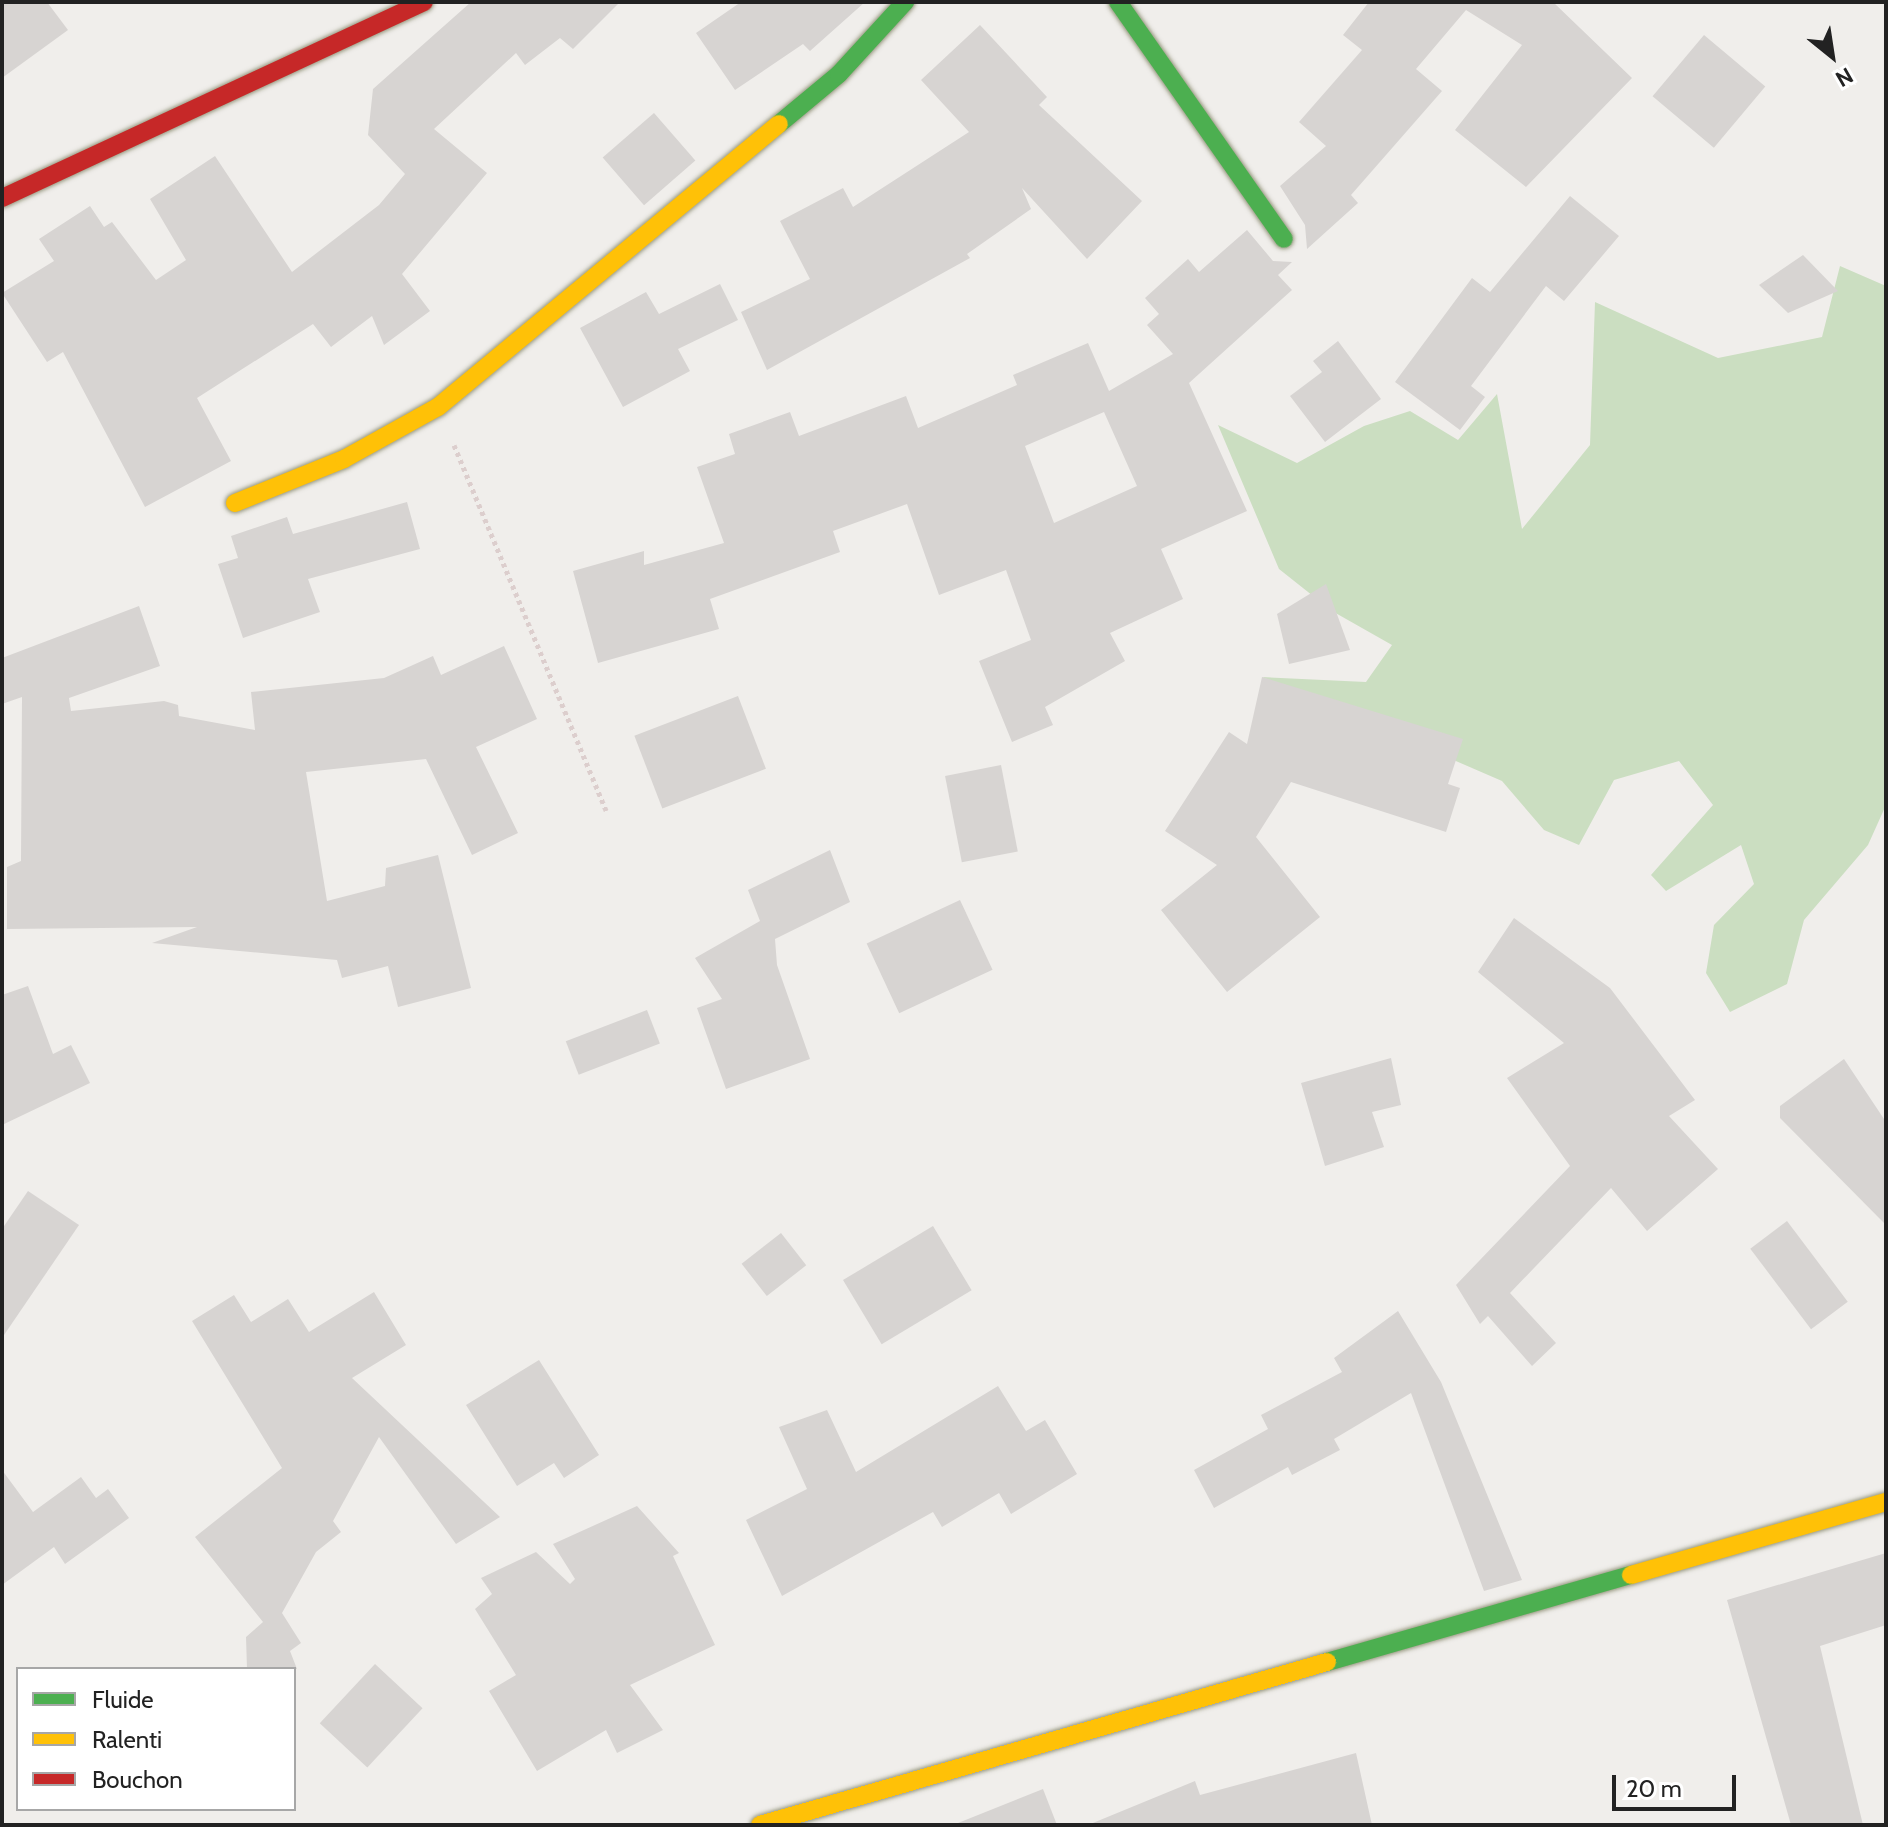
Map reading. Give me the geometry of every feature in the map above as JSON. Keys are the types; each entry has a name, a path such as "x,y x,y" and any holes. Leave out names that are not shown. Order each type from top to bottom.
{"street":[{"path":"2,198 424,2"},
{"path":"235,503 344,459 438,407 839,74 905,2"},
{"path":"1118,2 1284,239"},
{"path":"760,1825 1886,1502"}],"path":[{"path":"438,407 606,811"}],"green space":[{"path":"1840,266 1886,286 1886,805 1868,845 1804,920 1787,984 1730,1012 1706,973 1714,925 1754,884 1741,845 1666,891 1651,875 1713,805 1679,761 1614,780 1579,845 1544,830 1502,781 1262,677 1366,682 1392,645 1332,611 1279,569 1218,425 1297,463 1364,426 1410,411 1458,440 1497,394 1522,529 1590,445 1595,302 1718,358 1822,337"}],"building":[{"path":"2,2 47,2 68,30 2,78"},
{"path":"471,2 620,2 573,49 560,38 525,65 516,53 434,129 487,173 402,274 430,311 384,345 372,316 331,347 313,324 197,398 231,461 145,507 63,352 47,362 2,293 54,261 39,239 90,206 104,227 112,222 156,280 186,260 150,199 215,156 292,272 379,205 405,174 368,135 373,89"},
{"path":"741,2 865,2 810,51 803,44 735,90 696,33"},
{"path":"1369,2 1553,2 1632,78 1526,187 1455,130 1522,45 1466,10 1416,69 1442,91 1351,195 1358,203 1307,249 1305,225 1280,186 1326,146 1299,122 1362,50 1343,35"},
{"path":"980,25 1047,97 1039,105 1142,201 1087,259 1022,188 1031,209 967,254 970,258 767,370 741,312 810,279 780,221 843,188 853,207 969,132 921,80"},
{"path":"1704,35 1765,86 1714,148 1653,96"},
{"path":"654,113 695,161 644,205 603,158"},
{"path":"1570,196 1619,236 1564,301 1546,286 1471,386 1485,397 1460,430 1395,382 1472,278 1490,292"},
{"path":"1247,230 1273,261 1292,262 1278,275 1292,290 1189,383 1247,511 1161,549 1183,599 1110,633 1125,661 1045,707 1053,725 1012,742 979,661 1031,640 1006,570 939,595 907,504 833,531 840,552 710,599 719,629 598,663 573,571 644,551 644,565 724,543 697,467 735,454 729,434 790,412 799,436 906,396 918,428 1017,385 1013,375 1088,343 1109,391 1173,354 1147,325 1159,314 1145,298 1188,259 1199,272","holes":["1104,412 1137,486 1054,523 1025,446"]},
{"path":"1803,255 1838,291 1788,313 1759,285"},
{"path":"720,284 738,320 678,349 690,371 623,407 580,328 646,292 659,314"},
{"path":"1338,341 1381,399 1325,442 1290,396 1322,372 1313,361"},
{"path":"407,502 420,549 308,579 320,612 243,638 218,564 238,558 231,536 287,517 293,534"},
{"path":"1326,584 1350,650 1289,664 1277,614"},
{"path":"139,606 160,666 69,698 71,711 164,701 178,705 179,716 255,730 251,692 384,678 433,656 441,675 504,646 537,719 476,747 518,833 472,855 426,759 306,772 327,901 385,886 386,868 438,855 471,988 398,1007 388,966 342,978 337,960 152,943 197,927 7,929 7,867 21,861 22,697 2,704 2,658"},
{"path":"1262,677 1463,739 1448,784 1460,788 1446,832 1291,782 1256,837 1320,917 1227,992 1161,910 1217,865 1165,831 1229,732 1247,744"},
{"path":"738,696 766,769 662,809 634,736"},
{"path":"1001,765 1018,851 962,862 945,776"},
{"path":"830,850 850,902 775,939 777,965 810,1059 726,1089 697,1008 722,999 695,958 760,921 748,890"},
{"path":"960,900 993,970 899,1013 867,944"},
{"path":"1514,918 1610,988 1695,1100 1669,1116 1718,1169 1647,1231 1611,1188 1510,1293 1556,1343 1532,1366 1488,1316 1480,1324 1456,1285 1570,1166 1507,1078 1564,1043 1478,972"},
{"path":"28,986 53,1054 71,1045 90,1083 2,1125 2,995"},
{"path":"647,1010 660,1044 579,1075 566,1041"},
{"path":"1391,1058 1401,1105 1372,1112 1384,1147 1325,1166 1301,1083"},
{"path":"1844,1059 1886,1122 1886,1225 1780,1118 1780,1106"},
{"path":"28,1191 79,1225 2,1338 2,1229"},
{"path":"1787,1221 1848,1302 1811,1329 1750,1249"},
{"path":"933,1226 972,1290 882,1344 843,1280"},
{"path":"781,1233 806,1265 767,1296 742,1264"},
{"path":"374,1292 406,1345 352,1378 500,1517 456,1544 379,1437 333,1521 341,1532 316,1552 282,1613 301,1643 290,1651 297,1669 247,1667 246,1637 263,1622 195,1537 282,1468 192,1321 234,1295 251,1322 288,1299 309,1332"},
{"path":"1398,1311 1441,1382 1522,1580 1484,1591 1411,1393 1334,1439 1340,1450 1292,1475 1288,1467 1214,1508 1194,1470 1268,1429 1261,1415 1342,1372 1334,1358"},
{"path":"539,1360 599,1455 564,1478 554,1463 517,1486 466,1405"},
{"path":"998,1386 1026,1431 1045,1420 1077,1474 1011,1514 999,1493 942,1527 933,1512 782,1596 746,1520 807,1489 779,1427 827,1410 856,1472"},
{"path":"2,1470 33,1512 81,1477 96,1498 108,1489 129,1518 65,1564 54,1547 2,1585"},
{"path":"637,1506 679,1553 673,1556 715,1645 630,1685 663,1730 617,1753 606,1730 537,1771 489,1691 516,1675 475,1609 492,1594 481,1578 536,1552 570,1584 575,1579 553,1544"},
{"path":"1886,1553 1886,1625 1820,1646 1863,1825 1791,1825 1727,1600"},
{"path":"375,1664 423,1708 367,1768 320,1723"},
{"path":"1356,1753 1372,1825 1088,1825 1195,1781 1200,1795"},
{"path":"1043,1789 1057,1825 958,1825 958,1823"}],"traffic: fast":[{"path":"779,124 839,74 905,2"},
{"path":"1118,2 1284,239"},
{"path":"1327,1662 1631,1575"}],"traffic: slow":[{"path":"235,503 344,459 438,407 779,124"},
{"path":"1631,1575 1886,1502"},
{"path":"760,1825 1327,1662"}],"traffic: jam":[{"path":"2,198 424,2"}]}
